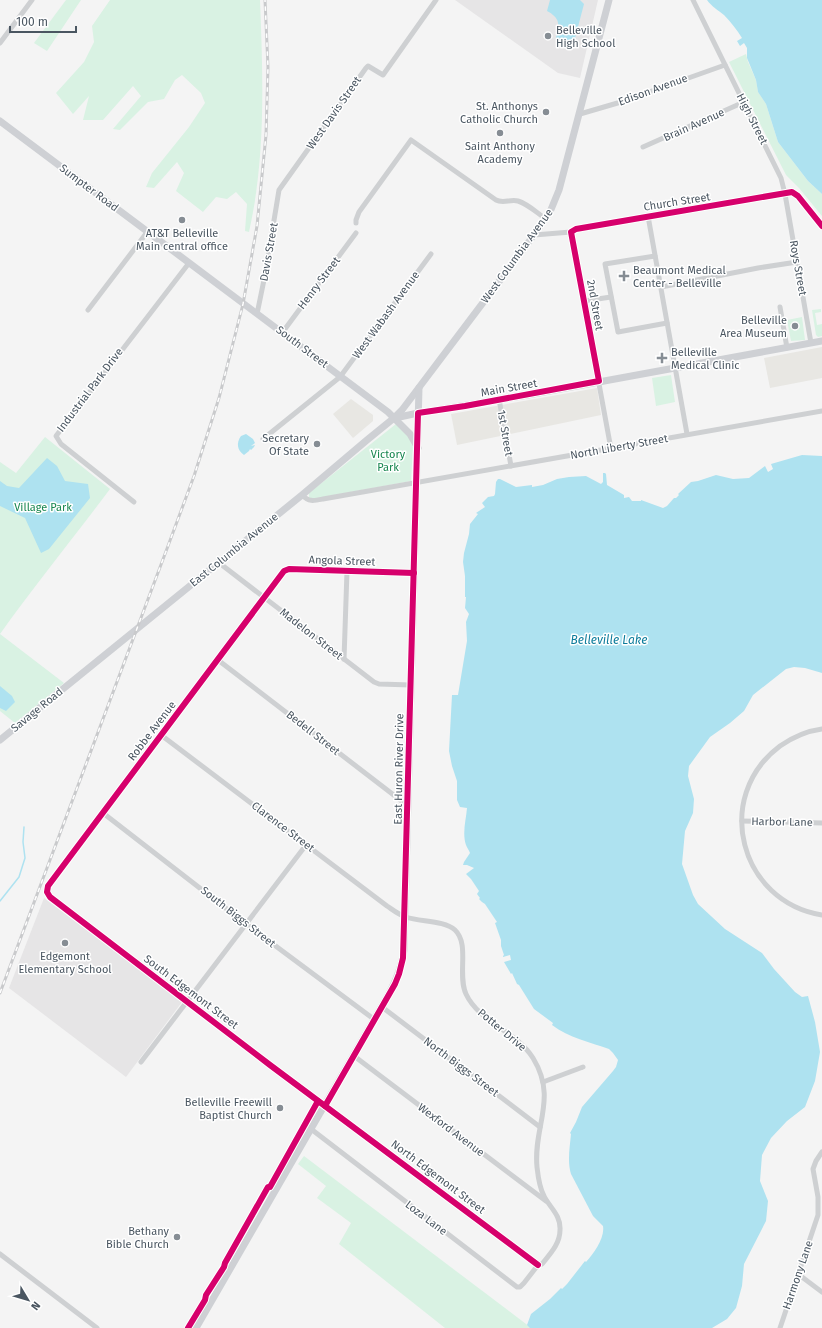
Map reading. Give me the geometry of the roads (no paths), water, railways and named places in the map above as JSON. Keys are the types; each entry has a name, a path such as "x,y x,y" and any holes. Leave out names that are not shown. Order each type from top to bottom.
{"main road":[{"name":"West Columbia Avenue","path":"394,418 419,388 546,219 555,202 580,114 609,0"},
{"name":"Sumpter Road","path":"0,121 178,254"},
{"name":"South Street","path":"178,254 388,412 410,434 418,448"},
{"name":"Main Street","path":"394,418 822,341"},
{"name":"East Huron River Drive","path":"196,1328 382,1008 395,984 401,965 404,950 419,388"},
{"name":"East Columbia Avenue","path":"73,680 302,495 394,418"},
{"name":"Savage Road","path":"0,740 73,680"}],"street":[{"path":"0,43 32,0"},
{"name":"West Davis Street","path":"279,190 366,68 368,66 383,74 436,0"},
{"name":"High Street","path":"692,0 776,166 786,194"},
{"name":"Edison Avenue","path":"580,114 621,102 725,65"},
{"name":"Brain Avenue","path":"643,147 744,102"},
{"path":"356,222 359,212 411,140 496,200 501,202 520,202 546,219"},
{"name":"Davis Street","path":"257,314 279,190"},
{"path":"786,194 792,192 798,196 822,226"},
{"name":"Church Street","path":"534,235 571,232 576,229 648,216 786,194"},
{"name":"Roys Street","path":"786,194 811,343"},
{"path":"648,216 687,434"},
{"path":"88,310 148,231"},
{"name":"2nd Street","path":"571,232 611,449"},
{"name":"Henry Street","path":"282,332 356,233"},
{"name":"West Wabash Avenue","path":"263,439 340,377 431,254"},
{"path":"655,256 605,264 618,332 667,323"},
{"path":"661,287 797,262"},
{"name":"Industrial Park Drive","path":"134,502 60,444 56,436 189,263"},
{"path":"584,301 611,297"},
{"path":"780,307 787,348"},
{"name":"1st Street","path":"500,399 511,466"},
{"name":"North Liberty Street","path":"302,495 312,502 822,411"},
{"name":"Madelon Street","path":"218,562 377,684 411,685"},
{"name":"Angola Street","path":"276,581 284,571 289,569 414,573"},
{"path":"344,659 347,571"},
{"name":"Robbe Avenue","path":"47,892 48,886 276,581"},
{"name":"Bedell Street","path":"218,660 408,806"},
{"path":"822,729 790,740 774,751 765,760 754,776 748,790 743,809 742,821 743,840 746,850 753,866 763,882 777,896 786,902 806,912 822,915"},
{"name":"Clarence Street","path":"162,735 387,906 405,917"},
{"name":"South Biggs Street","path":"103,813 375,1020"},
{"name":"Harbor Lane","path":"742,821 822,823"},
{"path":"141,1062 306,845"},
{"name":"South Edgemont Street","path":"47,892 50,897 325,1106"},
{"name":"Potter Drive","path":"405,917 446,925 456,931 461,939 462,982 468,998 478,1010 517,1040 527,1050 536,1063 543,1082 545,1102 536,1148 537,1168 541,1190 558,1217 560,1226 560,1234 554,1248 542,1264 538,1266"},
{"name":"North Biggs Street","path":"382,1008 540,1127"},
{"name":"Wexford Avenue","path":"354,1056 548,1203"},
{"path":"543,1082 583,1067"},
{"name":"North Edgemont Street","path":"325,1106 538,1266"},
{"name":"Loza Lane","path":"311,1130 515,1286 518,1287 522,1285 538,1266"},
{"name":"Harmony Lane","path":"780,1328 818,1215 820,1203 813,1169 822,1152"},
{"path":"0,1254 96,1328"},
{"path":"798,1274 822,1292"}],"water":[{"path":"550,0 580,0 584,4 574,42 556,38 558,29 557,19 547,11"},
{"path":"707,0 822,0 822,194 808,181 778,142 766,104 758,92 756,80 747,58 747,48 744,43 740,46 737,41 742,38 727,18"},
{"path":"246,434 253,439 255,443 251,446 255,445 244,455 240,451 238,444 241,436"},
{"name":"Belleville Lake","path":"802,455 822,456 822,673 805,668 794,667 786,669 753,695 744,711 710,737 689,766 688,776 694,799 693,813 685,831 682,864 693,895 698,904 725,929 762,953 795,992 802,997 808,996 815,1022 820,1052 815,1081 805,1107 787,1121 771,1138 762,1155 760,1181 768,1201 766,1221 744,1264 742,1286 736,1308 727,1319 712,1328 530,1328 527,1325 531,1314 567,1284 585,1261 586,1262 601,1240 603,1226 593,1216 571,1174 569,1159 570,1133 582,1107 613,1071 618,1060 609,1049 565,1033 552,1025 553,1023 534,1009 504,962 511,960 510,955 503,957 504,955 501,940 495,923 497,922 485,904 479,899 480,898 477,894 479,891 466,874 474,868 463,865 470,853 464,836 467,808 460,807 457,800 457,781 449,751 452,695 458,695 467,641 466,622 469,614 465,608 466,597 463,562 470,524 478,514 476,513 485,507 482,503 488,497 494,496 496,482 498,479 516,487 532,485 532,487 543,485 557,479 586,476 601,484 603,482 603,473 605,473 607,485 624,495 624,498 629,497 632,501 641,500 663,508 667,506 674,498 676,498 679,495 678,494 691,482 716,475 733,479 749,478 765,466 768,472 773,469 771,464"},
{"path":"47,458 57,466 65,481 88,484 90,498 49,549 41,553 25,518 0,506 0,481 7,486 19,488"},
{"path":"0,686 12,696 15,702 6,711 0,708"}],"waterway":[{"path":"0,901 19,877 25,858 23,842 24,827"}],"railway":[{"path":"0,993 194,476 219,398 243,304 257,226 266,135 268,67 265,0"}],"place":[{"name":"Belleville High School","path":"548,36"},
{"name":"St. Anthonys Catholic Church","path":"546,112"},
{"name":"Saint Anthony Academy","path":"500,133"},
{"name":"AT&T Belleville Main central office","path":"182,220"},
{"name":"Beaumont Medical Center - Belleville","path":"624,276"},
{"name":"Belleville Area Museum","path":"795,326"},
{"name":"Belleville Medical Clinic","path":"662,358"},
{"name":"Secretary Of State","path":"317,444"},
{"name":"Edgemont Elementary School","path":"65,943"},
{"name":"Belleville Freewill Baptist Church","path":"280,1108"},
{"name":"Bethany Bible Church","path":"177,1237"}],"park label":[{"name":"Victory Park","path":"388,460"},
{"name":"Village Park","path":"43,507"}]}
